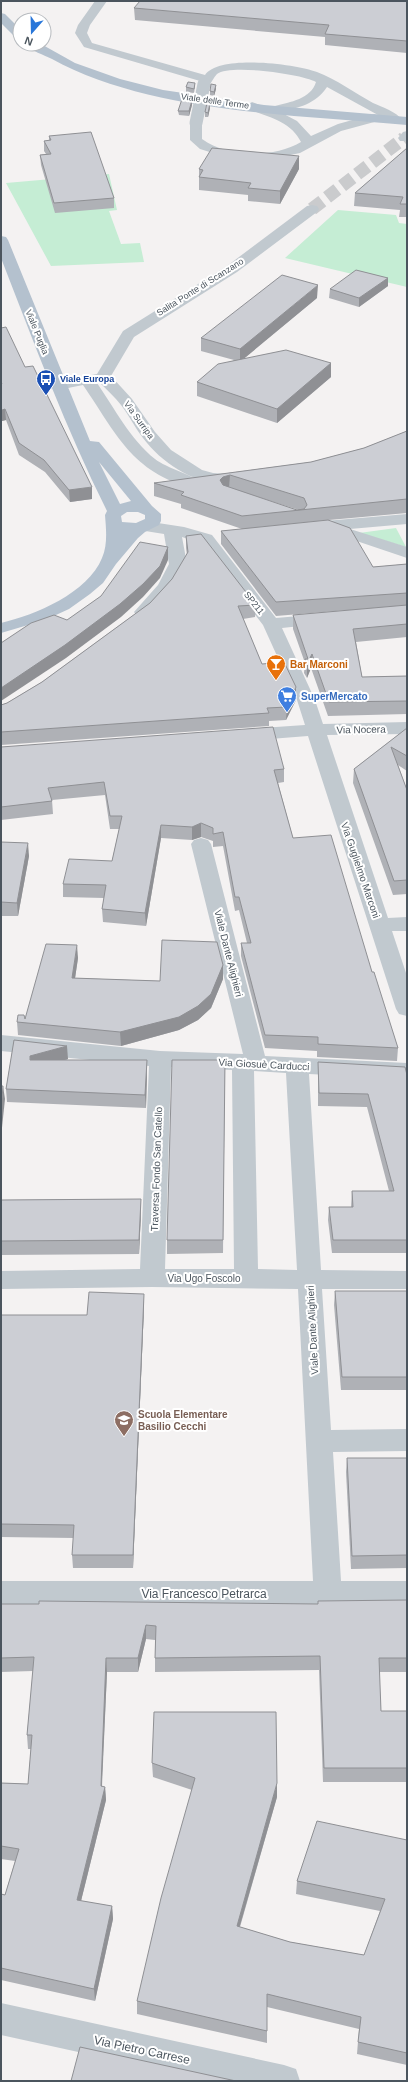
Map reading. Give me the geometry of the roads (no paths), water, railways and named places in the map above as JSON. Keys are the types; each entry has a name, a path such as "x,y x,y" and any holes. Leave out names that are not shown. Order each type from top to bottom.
{"main road":[{"path":"1,16 12,28"},
{"name":"Viale delle Terme","path":"44,52 51,57 94,75 163,94 279,109 402,120"},
{"name":"Viale Puglia","path":"1,240 58,385 115,517"},
{"name":"Viale Puglia","path":"76,424 146,519"},
{"path":"115,517 125,527 146,519"},
{"path":"111,558 115,533 115,517"},
{"path":"1,628 35,618 72,599 94,582 111,558 146,519"}],"street":[{"path":"101,1 84,25 81,34 88,44 206,81"},
{"path":"374,118 340,127 308,142 296,150 281,154 251,156 227,154 203,147 196,140 196,123 206,81 212,71 226,67 245,66 313,74 402,120"},
{"path":"279,109 304,101 316,94 322,88 323,80"},
{"path":"252,106 294,124 305,135 308,142"},
{"name":"Salita Ponte di Scanzano","path":"95,379 128,334 156,315 232,270 312,209"},
{"path":"58,385 95,379 127,439 149,461 161,470 216,490"},
{"name":"Via Surripa","path":"95,379 127,402 149,435 165,454 196,473 233,485 253,477"},
{"path":"146,519 172,530 213,538"},
{"path":"146,519 213,538"},
{"path":"299,529 407,519"},
{"path":"324,526 407,553"},
{"path":"138,615 165,587 178,564 172,530"},
{"name":"SP211","path":"213,538 271,624 306,700 315,730"},
{"path":"271,624 339,618"},
{"name":"Via Nocera","path":"229,737 315,730 407,728"},
{"name":"Via Guglielmo Marconi","path":"315,730 365,886 380,925 407,1009"},
{"name":"Viale Dante Alighieri","path":"202,844 249,1063 246,1278"},
{"path":"380,925 407,924"},
{"name":"Via Giosuè Carducci","path":"1,1043 160,1059 407,1071"},
{"name":"Traversa Fondo San Catello","path":"152,1278 160,1059"},
{"name":"Viale Dante Alighieri","path":"297,1066 328,1595"},
{"name":"Via Ugo Foscolo","path":"1,1280 152,1278 407,1280"},
{"path":"319,1441 407,1440"},
{"name":"Via Francesco Petrarca","path":"1,1592 328,1595 407,1593"},
{"name":"Via Pietro Carrese","path":"1,2019 284,2081"}],"tunnel":[{"path":"312,209 404,138"}],"place":[{"name":"Viale Europa","path":"46,396"},
{"name":"Bar Marconi","path":"276,681"},
{"name":"SuperMercato","path":"287,713"},
{"name":"Scuola Elementare Basilio Cecchi","path":"124,1437"}]}
